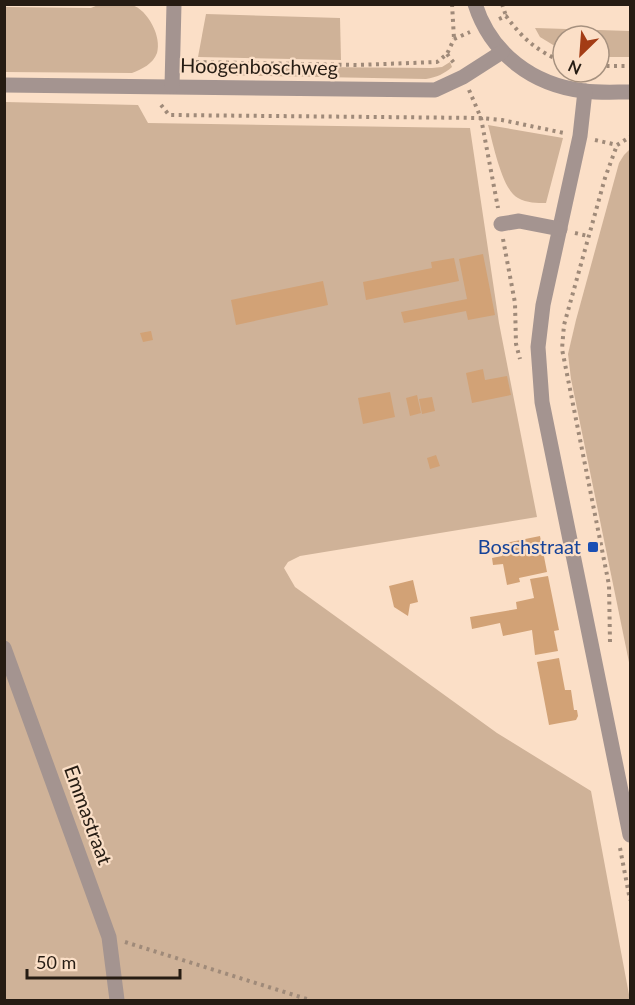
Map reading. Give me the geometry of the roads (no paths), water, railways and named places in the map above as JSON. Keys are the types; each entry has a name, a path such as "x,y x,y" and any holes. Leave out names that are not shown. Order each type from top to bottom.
{"street":[{"path":"174,4 176,86"},
{"path":"475,4 483,25 502,52 518,66 544,81 585,91 630,92"},
{"name":"Hoogenboschweg","path":"4,85 435,90 463,77 502,52"},
{"path":"585,91 580,136 543,305 538,347 539,374 542,402 630,835"},
{"path":"501,224 519,221 560,229"},
{"name":"Emmastraat","path":"4,648 109,937 117,1000"}],"place":[{"name":"Boschstraat","path":"593,547"}]}
